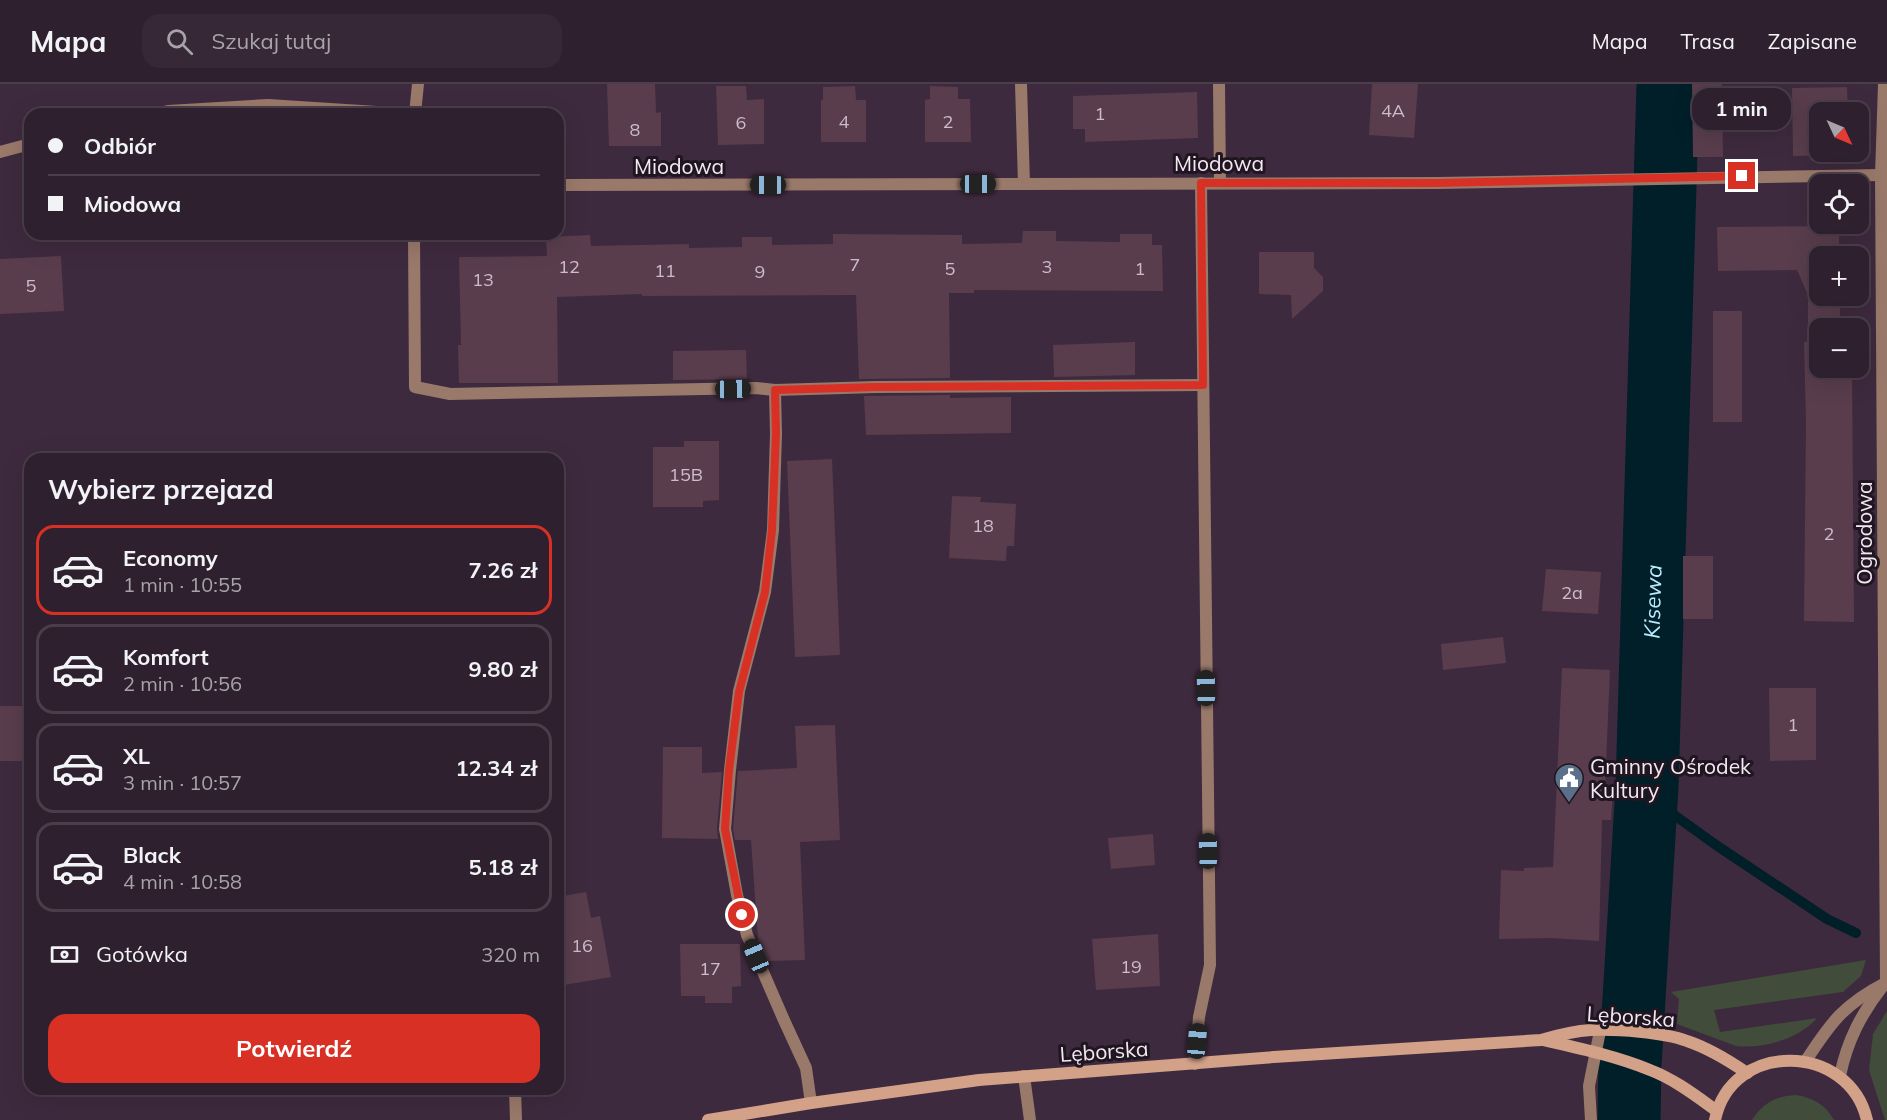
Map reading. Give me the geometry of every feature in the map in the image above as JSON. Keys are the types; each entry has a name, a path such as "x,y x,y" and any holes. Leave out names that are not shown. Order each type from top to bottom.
{"main road":[{"name":"Lęborska","path":"708,1120 811,1102 979,1080 1274,1056 1541,1040 1566,1033 1600,1030 1653,1034 1685,1040 1725,1058 1747,1073"},
{"name":"Lęborska","path":"1541,1040 1594,1052 1651,1070 1682,1087 1716,1116"},
{"path":"1716,1116 1729,1089 1747,1073 1770,1062 1794,1059 1819,1064 1840,1076 1857,1095 1867,1120"}],"street":[{"path":"416,108 418,84"},
{"path":"1021,84 1024,184"},
{"path":"1219,84 1220,183"},
{"name":"Ogrodowa","path":"1884,84 1881,175 1885,364 1887,982"},
{"path":"218,108 268,105 315,108"},
{"path":"0,152 24,146"},
{"name":"Miodowa","path":"564,185 1437,183 1881,175"},
{"path":"1195,1064 1199,1017 1210,966 1201,183"},
{"path":"414,240 414,387 450,394 756,388 775,390 876,387 1203,385"},
{"path":"775,390 776,434 772,530 765,592 739,692 729,770 725,829 747,935 806,1068 811,1102"},
{"path":"1805,1062 1824,1032 1845,1008 1862,994 1887,982"},
{"path":"1840,1076 1845,1051 1855,1028 1887,982"},
{"path":"1591,1120 1589,1086 1600,1030"},
{"path":"1024,1076 1030,1120"},
{"path":"515,1095 516,1120"}],"green space":[{"path":"1866,960 1861,976 1843,992 1714,1010 1720,1032 1817,1018 1801,1032 1780,1041 1758,1046 1736,1046 1677,1024 1679,999 1671,992"},
{"path":"1887,1011 1887,1120 1885,1120 1869,1070 1873,1034"},
{"path":"1796,1095 1818,1103 1834,1120 1752,1120 1771,1101"}],"building":[{"path":"607,84 655,84 656,113 661,112 661,146 609,146"},
{"path":"1372,84 1418,84 1414,138 1369,135"},
{"path":"1692,84 1722,84 1723,157 1693,157"},
{"path":"716,86 746,86 747,100 764,99 764,144 718,145"},
{"path":"855,86 856,100 866,100 866,142 821,142 823,87"},
{"path":"930,86 958,87 958,99 970,99 971,142 925,142 925,100 930,99"},
{"path":"1847,87 1848,102 1809,102 1809,156 1793,156 1792,88"},
{"path":"1197,92 1198,138 1085,142 1085,129 1073,129 1073,96"},
{"path":"1809,226 1809,234 1839,234 1839,246 1809,246 1809,306 1840,306 1840,318 1809,318 1809,378 1852,378 1854,622 1804,621 1806,422 1804,342 1808,342 1808,295 1797,270 1718,271 1717,227"},
{"path":"1023,231 1056,231 1056,241 1120,242 1120,234 1152,234 1152,245 1162,245 1163,291 974,290 974,293 949,293 950,378 859,379 856,295 642,296 642,294 557,297 558,383 459,383 458,345 461,345 459,257 547,256 546,240 564,240 564,236 590,235 591,246 689,244 689,248 742,247 742,237 772,237 772,245 833,244 833,234 962,235 962,244 1022,243"},
{"path":"1259,252 1314,252 1314,268 1323,277 1323,291 1292,319 1291,295 1259,294"},
{"path":"61,256 64,311 0,314 0,259"},
{"path":"1713,311 1742,311 1742,422 1713,422"},
{"path":"1135,342 1135,375 1054,377 1053,345"},
{"path":"746,350 747,379 673,380 673,351"},
{"path":"950,395 950,398 1011,397 1011,433 866,435 864,396"},
{"path":"684,441 719,441 719,500 703,501 703,507 653,507 653,447 684,447"},
{"path":"832,459 840,655 795,657 787,461"},
{"path":"952,496 981,497 980,502 1016,504 1014,546 1007,546 1006,561 949,558"},
{"path":"1683,556 1713,556 1713,619 1683,619"},
{"path":"1546,569 1601,572 1598,614 1542,611"},
{"path":"1503,637 1506,663 1443,670 1441,644"},
{"name":"Gminny Ośrodek Kultury","path":"1562,668 1610,670 1605,788 1613,788 1611,820 1602,820 1599,941 1551,938 1499,939 1501,870 1524,871 1524,868 1553,867"},
{"path":"1769,688 1816,688 1816,760 1770,761"},
{"path":"0,706 24,706 24,761 0,761"},
{"path":"835,725 840,840 800,842 805,960 767,961 758,939 751,840 735,840 733,829 738,771 797,768 795,726"},
{"path":"663,747 702,747 702,773 722,772 718,839 662,838"},
{"path":"1153,834 1155,865 1111,869 1108,838"},
{"path":"586,892 591,918 600,916 611,977 564,985 564,896"},
{"path":"1158,934 1160,986 1096,990 1092,939"},
{"path":"680,944 740,944 741,986 732,987 732,1003 705,1003 705,996 681,996"}],"waterway":[{"name":"Kisewa","path":"1629,1120 1630,1064 1647,787 1668,84"},
{"path":"1647,787 1670,812 1716,845 1827,919 1856,933"}],"place":[{"name":"Gminny Ośrodek Kultury","path":"1569,804"}],"route":[{"path":"742,915 725,829 729,770 739,692 765,592 772,530 776,434 775,390 876,387 1203,385 1201,183 1437,183 1742,176"}]}
